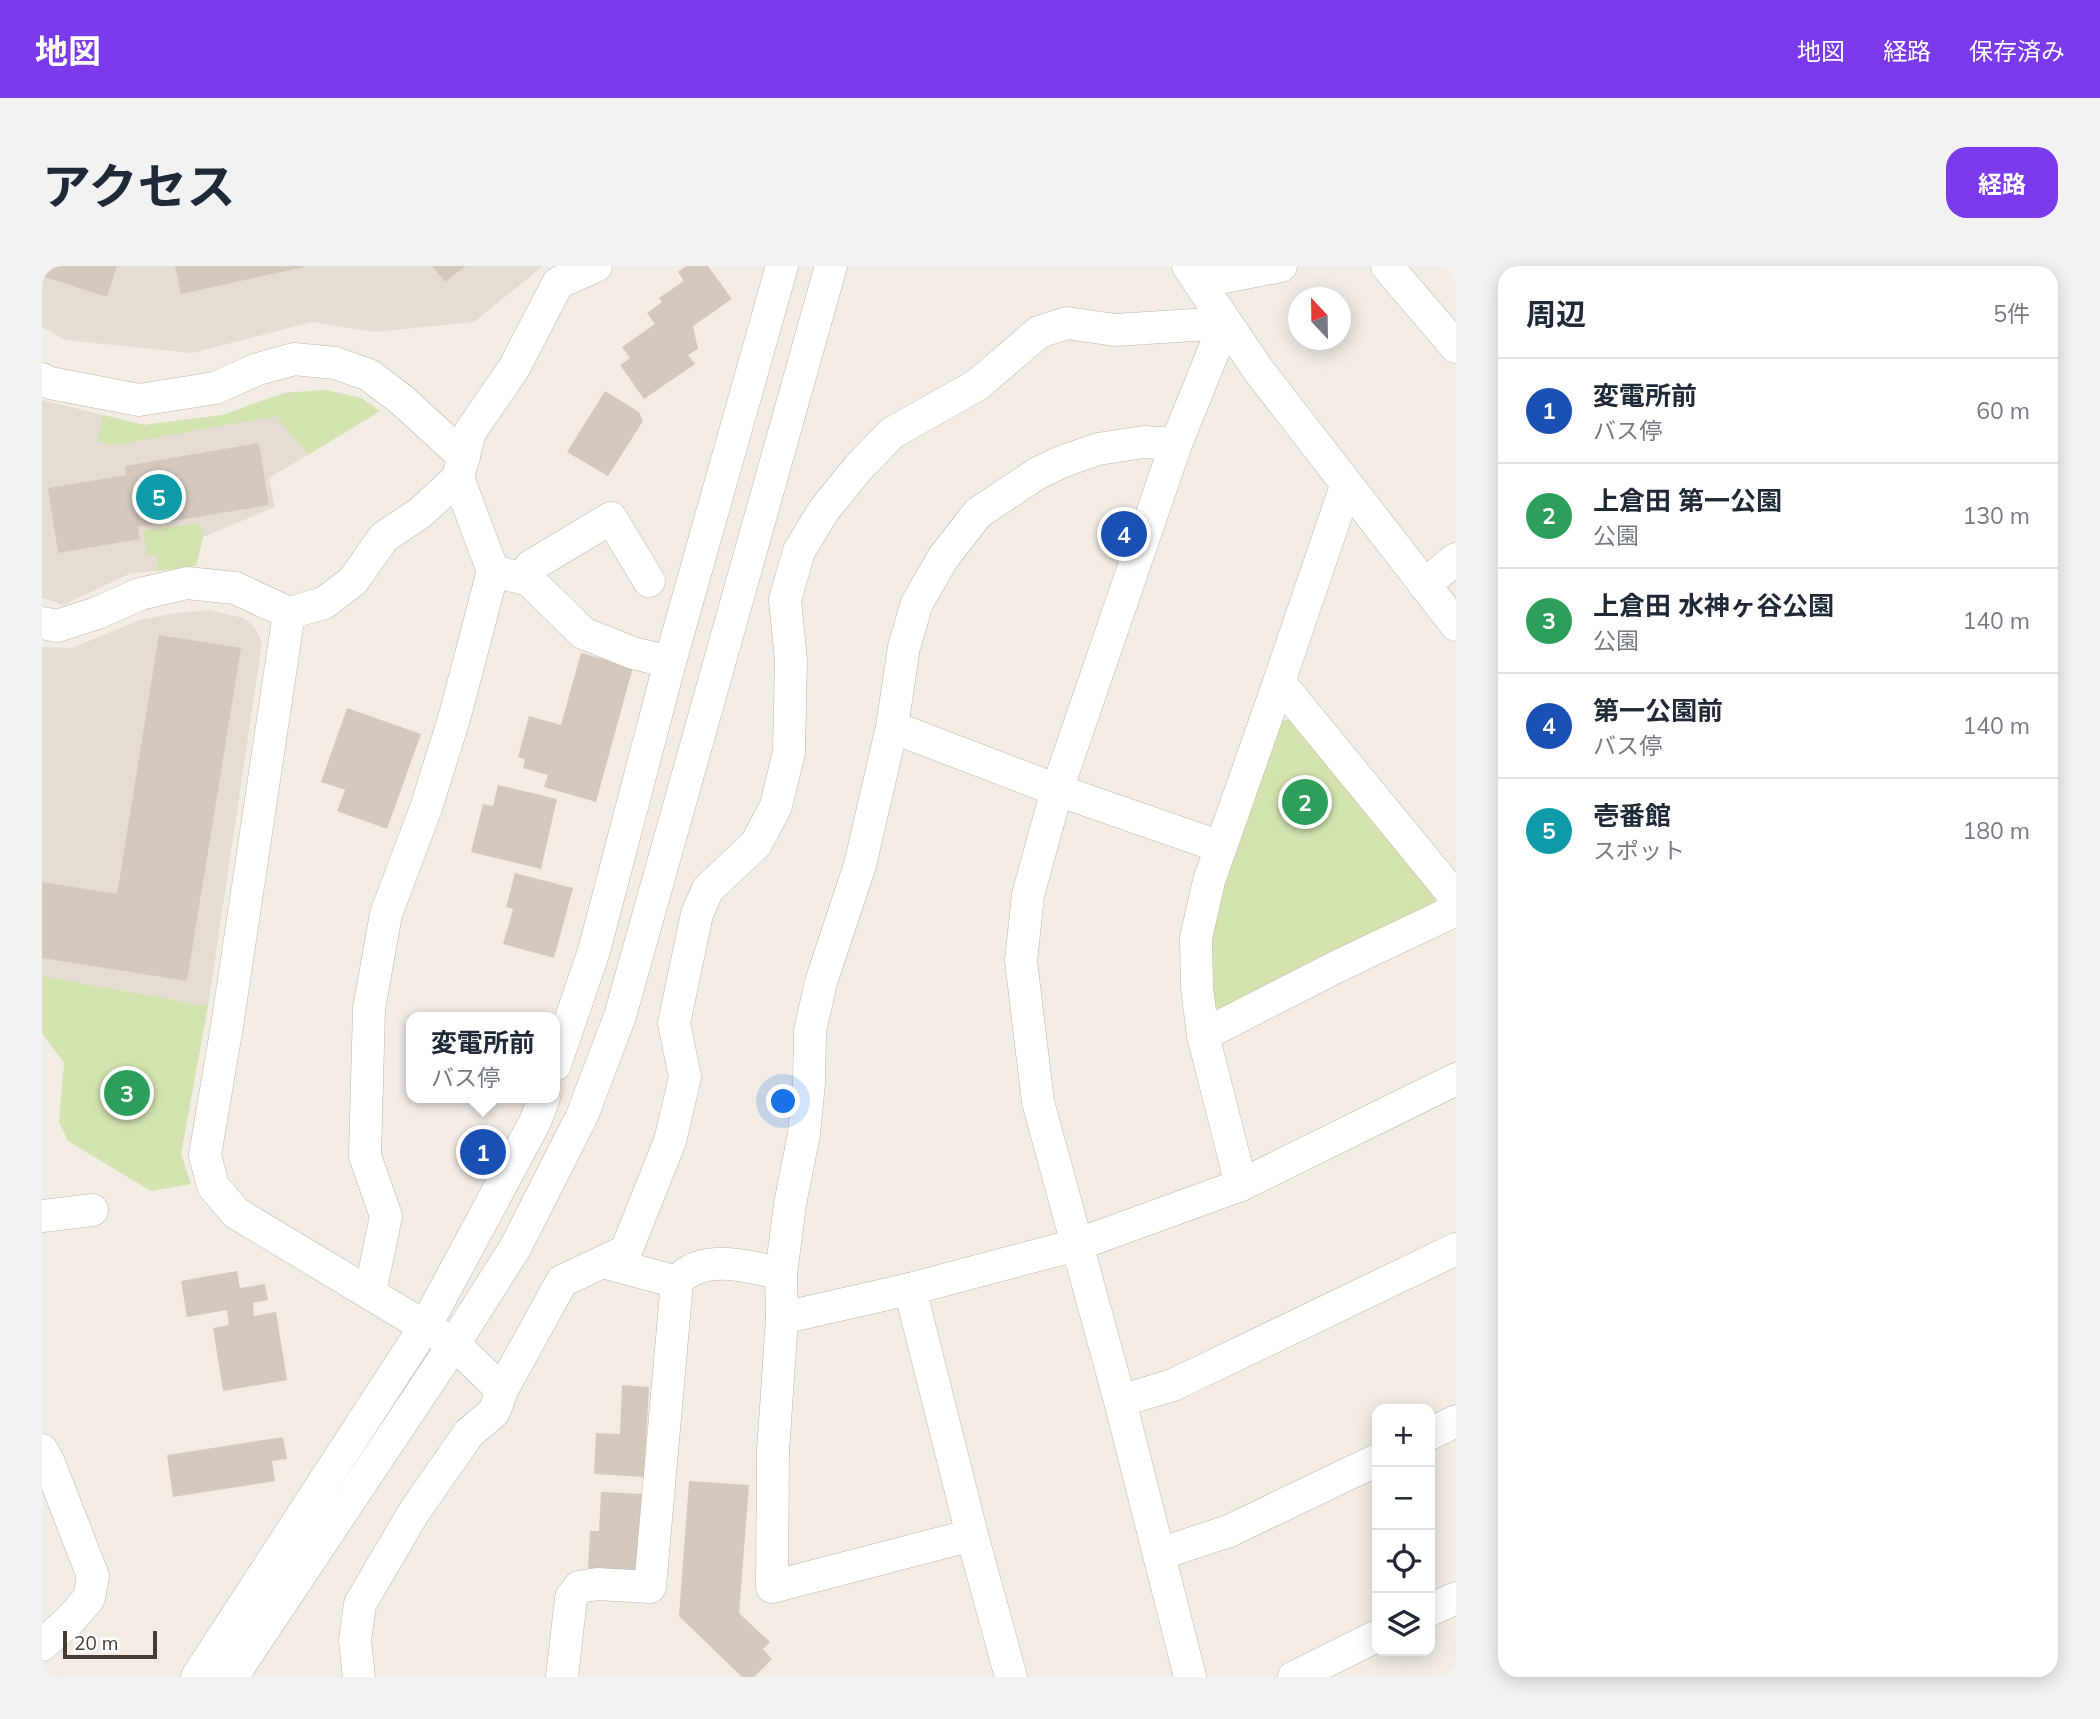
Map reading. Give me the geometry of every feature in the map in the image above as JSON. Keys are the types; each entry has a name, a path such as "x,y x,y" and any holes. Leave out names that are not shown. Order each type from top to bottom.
{"street":[{"path":"42,623 57,626 97,613 140,594 187,583 235,588 289,613 324,603 353,581 384,537 419,513 461,467 470,432 514,368 558,283 596,266"},
{"path":"560,1050 594,951 670,662 782,266"},
{"path":"232,1677 515,1248 582,1116 620,1016 831,266"},
{"path":"1281,266 1193,274 1225,323 1346,486 1456,625"},
{"path":"1387,266 1456,347"},
{"path":"359,1677 355,1641 360,1604 414,1512 469,1433 494,1412 502,1390 562,1281 626,1251 670,1141 685,1077 674,1023 697,915 708,890 756,844 776,806 789,752 791,660 785,600 799,551 824,510 859,467 892,433 977,385 1039,332 1067,323 1115,330 1225,323"},
{"path":"1190,1677 1120,1401 1038,1102 1021,961 1028,895 1057,790 1176,444 1225,323"},
{"path":"42,379 50,383 139,400 215,388 258,369 294,359 335,363 369,375 401,401 461,467 493,570 438,770 386,914 369,1009 365,1156 386,1216 370,1293"},
{"path":"972,1535 772,1587 773,1452 782,1318 781,1274 790,1204 804,1133 810,1031 821,982 860,865 892,727 904,647 917,603 943,558 978,513 1038,473 1098,449 1144,442 1176,444"},
{"path":"1241,1185 1203,1035 1197,988 1196,938 1209,881 1346,486"},
{"path":"528,580 531,566 611,518 649,581"},
{"path":"1424,585 1456,559"},
{"path":"493,570 528,580 583,633 634,653 670,662"},
{"path":"289,613 205,1155 213,1186 236,1213 454,1344 502,1390"},
{"path":"1279,682 1456,898"},
{"path":"892,727 1057,790 1221,847"},
{"path":"1203,1035 1456,910"},
{"path":"782,1318 910,1289 1076,1245 1241,1185 1456,1079"},
{"path":"197,1677 426,1325 535,1122 542,1103"},
{"path":"42,1216 92,1210"},
{"path":"1120,1401 1173,1385 1456,1249"},
{"path":"603,1262 677,1282"},
{"path":"562,1677 571,1598 579,1587 597,1584 650,1587 677,1282 684,1273 724,1263 781,1274"},
{"path":"910,1289 1011,1677"},
{"path":"1435,1432 1456,1421"},
{"path":"42,1450 93,1576 89,1598 71,1619 42,1645"},
{"path":"1159,1554 1229,1531 1372,1462"},
{"path":"1435,1608 1456,1598"},
{"path":"1294,1677 1372,1638"}],"shaded area":[{"path":"42,266 543,266 474,322 375,332 312,322 192,353 65,340 42,327"},
{"path":"325,390 361,398 380,411 269,478 275,507 203,537 196,566 129,574 63,605 42,598 42,400 144,425 223,415 284,393"},
{"path":"209,610 243,618 254,626 262,643 208,1006 42,976 42,647 72,648 140,620"}],"green space":[{"path":"325,390 361,398 380,411 308,455 276,416 112,446 97,440 103,415 144,425 223,415 284,393"},
{"path":"200,523 203,537 196,566 158,571 156,555 147,556 143,531"},
{"path":"1292,719 1436,892 1435,907 1222,1011 1210,1003 1208,936 1220,882 1277,722"},
{"path":"42,976 208,1006 181,1154 191,1184 151,1191 68,1141 59,1122 64,1063 42,1033"}],"building":[{"path":"42,266 117,266 107,297 42,276"},
{"path":"175,266 304,266 304,267 181,294"},
{"path":"432,266 466,266 445,282"},
{"path":"686,266 708,266 732,299 693,326 698,349 688,355 695,364 644,399 620,365 630,358 622,347 655,324 647,313 662,302 659,298 684,281 678,272"},
{"path":"605,391 639,412 643,421 608,476 567,452"},
{"path":"259,443 269,505 138,527 140,539 58,553 48,488 126,475 125,466"},
{"path":"159,635 241,648 187,981 42,958 42,882 117,894"},
{"path":"581,653 633,667 596,802 544,787 548,775 523,768 525,759 518,757 529,716 561,725"},
{"path":"347,708 421,734 387,829 337,811 345,790 321,782"},
{"path":"498,785 557,799 541,869 471,852 483,804 493,806"},
{"path":"515,873 573,888 554,958 503,944 513,909 506,907"},
{"path":"237,1271 240,1288 265,1284 268,1300 253,1303 254,1316 276,1312 287,1380 223,1391 213,1328 229,1325 227,1310 187,1317 181,1281"},
{"path":"622,1385 649,1387 644,1477 594,1474 596,1433 620,1434"},
{"path":"283,1437 287,1459 272,1461 275,1481 173,1497 167,1455"},
{"path":"689,1481 749,1485 739,1613 770,1642 763,1649 772,1659 754,1677 742,1677 679,1616"},
{"path":"601,1492 644,1494 639,1571 588,1569 590,1531 599,1531"}],"place":[{"name":"壱番館","path":"159,497"},
{"name":"第一公園前","path":"1124,534"},
{"name":"上倉田 第一公園","path":"1305,802"},
{"name":"上倉田 水神ヶ谷公園","path":"127,1093"},
{"name":"変電所前","path":"483,1152"}]}
